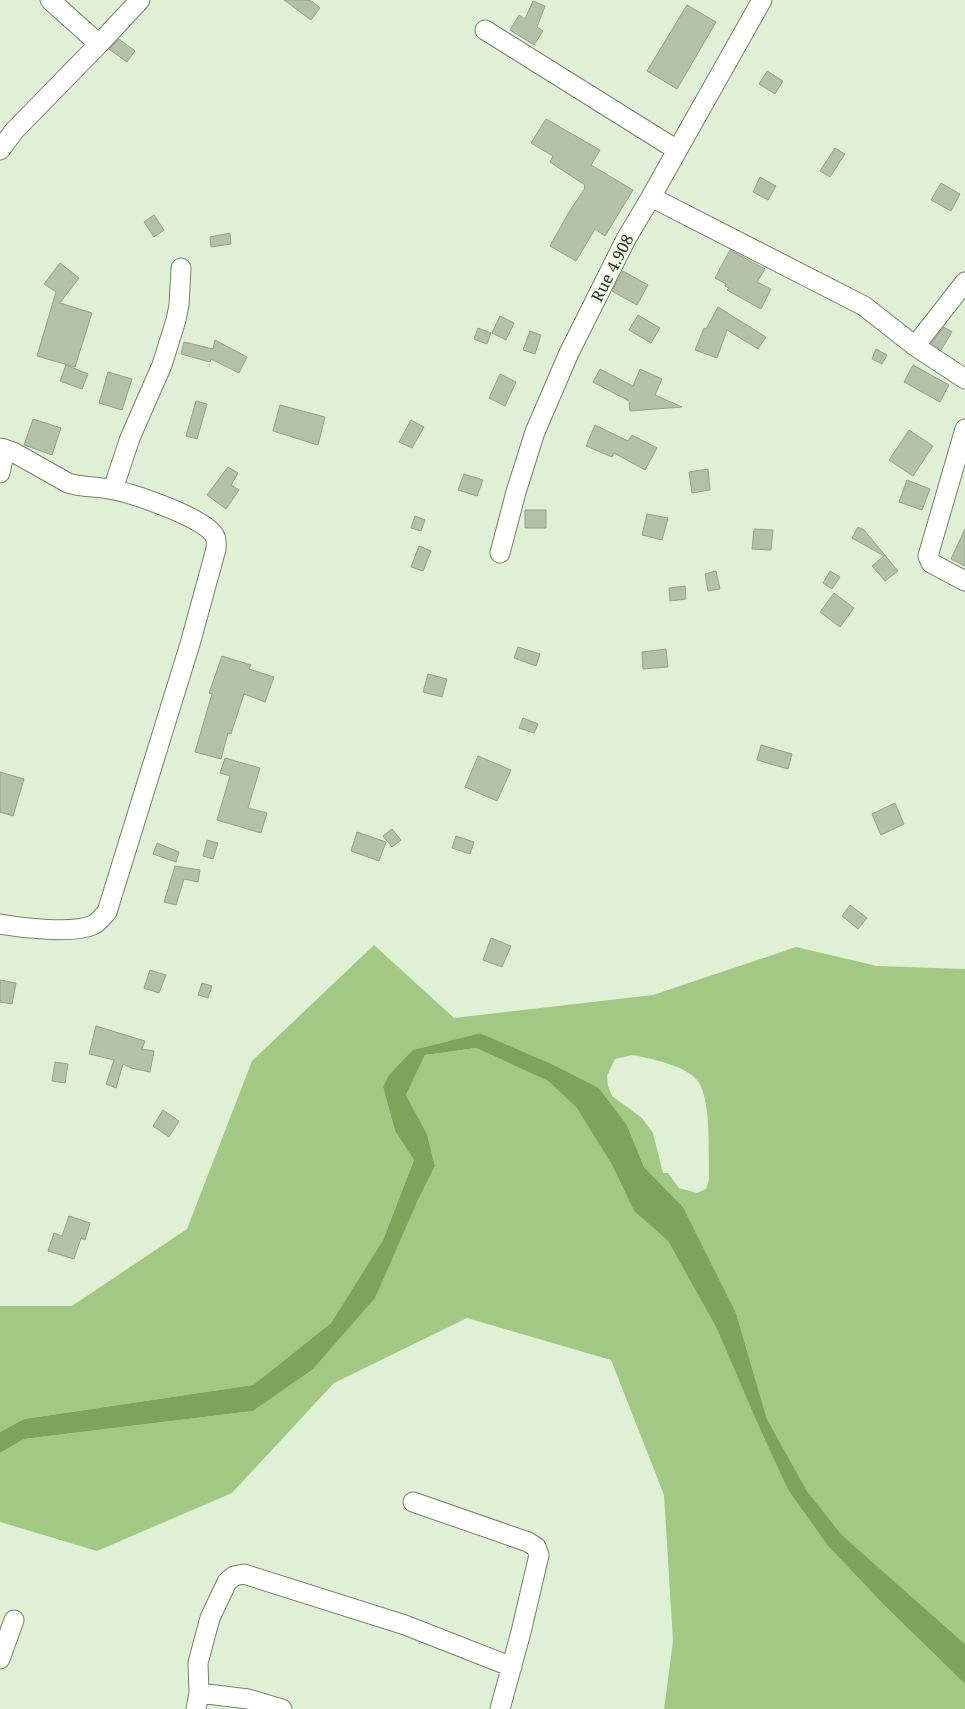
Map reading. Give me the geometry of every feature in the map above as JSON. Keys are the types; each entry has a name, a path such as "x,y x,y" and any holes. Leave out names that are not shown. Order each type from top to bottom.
{"street":[{"path":"50,0 99,44"},
{"path":"0,150 14,131 140,0"},
{"name":"Rue 4.908","path":"500,553 516,492 535,432 569,352 626,239 762,0"},
{"path":"485,30 678,150"},
{"path":"651,197 864,306 916,346 965,379"},
{"path":"113,489 143,405 162,365 176,320 181,268"},
{"path":"916,346 965,282"},
{"path":"965,429 928,556 931,563 965,581"},
{"path":"0,473 3,449 29,460 68,483 77,486 113,489 154,502 188,517 208,528 216,537 216,549 190,644 107,912 95,925 82,928 32,929 0,924"},
{"path":"414,1502 528,1542 536,1547 539,1554 512,1668 500,1709"},
{"path":"282,1709 248,1699 198,1701 198,1663 210,1618 227,1582 234,1576 244,1574 405,1625 512,1668"},
{"path":"0,1659 14,1620"}],"shaded area":[{"path":"374,945 454,1018 653,995 796,947 877,966 965,969 965,1644 842,1535 807,1491 767,1419 736,1313 683,1207 644,1167 627,1125 599,1088 554,1065 480,1033 413,1050 383,1087 395,1131 414,1160 383,1240 331,1323 253,1385 24,1419 0,1432 0,1306 72,1306 187,1229 252,1061","holes":["633,1055 667,1063 684,1070 697,1080 702,1088 708,1128 709,1179 706,1189 697,1193 679,1188 668,1173 663,1173 653,1133 642,1118 612,1096 607,1076 615,1059"]},
{"path":"480,1033 554,1065 599,1088 627,1125 644,1167 683,1207 736,1313 767,1419 807,1491 842,1535 965,1644 965,1684 885,1606 828,1546 788,1490 717,1329 668,1241 634,1211 612,1165 576,1107 548,1081 476,1048 425,1055 406,1095 427,1134 435,1166 375,1298 312,1370 253,1411 24,1439 0,1453 0,1432 24,1419 253,1385 331,1323 383,1240 414,1160 395,1131 383,1087 389,1075 413,1050"},
{"path":"476,1048 548,1081 576,1107 612,1165 634,1211 668,1241 717,1329 788,1490 828,1546 885,1606 965,1684 965,1709 664,1709 673,1641 664,1495 611,1360 467,1318 334,1383 232,1493 97,1551 0,1522 0,1453 24,1439 253,1411 312,1370 417,1202 435,1166 427,1134 406,1095 425,1055"}],"building":[{"path":"284,0 310,0 320,8 311,20"},
{"path":"533,1 545,6 537,27 543,31 534,45 510,30 519,15 525,19"},
{"path":"687,5 716,22 677,89 647,71"},
{"path":"119,39 135,51 127,62 109,49"},
{"path":"767,71 783,81 775,94 759,84"},
{"path":"546,119 600,150 591,165 633,190 605,236 595,229 576,261 550,246 585,185 550,162 553,156 531,143"},
{"path":"835,148 845,154 830,177 820,171"},
{"path":"760,177 776,186 768,200 753,192"},
{"path":"941,183 960,194 951,211 931,200"},
{"path":"154,215 164,230 154,237 144,222"},
{"path":"230,233 231,244 211,247 210,237"},
{"path":"730,250 765,269 757,282 771,289 761,309 727,290 729,288 725,286 726,284 715,278"},
{"path":"60,263 79,278 60,303 92,313 75,367 37,356 56,292 44,284"},
{"path":"623,271 648,285 637,305 612,291"},
{"path":"718,307 766,337 758,349 727,330 717,358 695,350 704,328 706,329"},
{"path":"638,315 660,328 651,343 629,330"},
{"path":"500,316 514,323 506,340 492,333"},
{"path":"944,327 952,332 941,350 931,343"},
{"path":"478,328 491,333 487,344 474,339"},
{"path":"530,331 541,335 535,354 523,350"},
{"path":"215,340 247,357 239,373 211,359 210,362 181,354 184,342 213,349"},
{"path":"876,349 887,355 882,364 872,359"},
{"path":"66,365 88,374 82,389 60,381"},
{"path":"913,365 949,385 940,402 904,382"},
{"path":"600,369 633,386 640,369 662,379 655,395 682,407 630,411 629,401 593,382"},
{"path":"108,372 132,379 122,410 99,403"},
{"path":"500,374 516,382 505,406 489,398"},
{"path":"196,401 207,404 197,439 186,436"},
{"path":"280,405 325,417 318,445 273,431"},
{"path":"33,419 61,428 52,455 24,445"},
{"path":"411,420 424,427 412,448 399,442"},
{"path":"595,425 628,441 632,435 657,448 645,470 614,453 612,457 586,446"},
{"path":"909,430 933,446 913,476 889,460"},
{"path":"228,467 238,473 231,485 239,490 226,509 207,495"},
{"path":"708,469 710,490 692,493 689,472"},
{"path":"464,474 483,480 477,496 458,490"},
{"path":"907,480 930,489 922,510 899,502"},
{"path":"525,510 546,510 546,528 525,528"},
{"path":"647,514 668,518 662,540 642,535"},
{"path":"415,516 425,520 421,531 411,528"},
{"path":"858,527 864,530 898,571 885,581 872,566 884,556 852,538"},
{"path":"754,529 773,530 771,550 752,549"},
{"path":"965,529 965,566 951,559"},
{"path":"419,546 431,551 423,571 411,567"},
{"path":"716,571 720,589 708,591 705,574"},
{"path":"830,571 840,577 832,589 823,583"},
{"path":"685,586 686,599 670,601 669,588"},
{"path":"834,593 854,608 840,627 820,612"},
{"path":"518,647 540,654 536,666 514,658"},
{"path":"666,649 668,667 643,669 642,652"},
{"path":"222,656 251,665 249,669 274,677 265,702 244,694 231,734 228,733 221,759 195,752 212,694 209,693"},
{"path":"428,674 447,679 442,697 423,692"},
{"path":"523,718 538,724 534,733 519,728"},
{"path":"761,745 792,754 788,769 757,760"},
{"path":"478,756 511,770 497,801 465,787"},
{"path":"225,758 260,768 248,808 267,813 261,833 217,820 230,776 220,773"},
{"path":"0,772 24,779 13,816 0,812"},
{"path":"895,803 904,824 881,835 872,814"},
{"path":"392,829 401,840 392,847 383,836"},
{"path":"357,832 386,842 379,861 351,851"},
{"path":"456,836 474,842 470,854 452,848"},
{"path":"207,840 218,843 213,859 203,856"},
{"path":"157,843 179,852 176,862 153,854"},
{"path":"175,866 200,870 198,882 184,879 176,905 164,902"},
{"path":"850,905 867,918 858,929 842,916"},
{"path":"491,938 511,946 502,967 483,960"},
{"path":"150,970 166,975 159,993 144,988"},
{"path":"0,980 16,983 12,1004 0,1002"},
{"path":"202,983 212,986 208,998 198,995"},
{"path":"96,1026 145,1041 142,1049 154,1051 150,1072 131,1068 123,1064 116,1088 106,1084 114,1060 89,1054"},
{"path":"55,1062 68,1064 65,1083 52,1081"},
{"path":"163,1110 179,1121 169,1137 153,1126"},
{"path":"69,1216 90,1223 85,1240 81,1238 74,1259 48,1251 54,1233 62,1236"}]}
